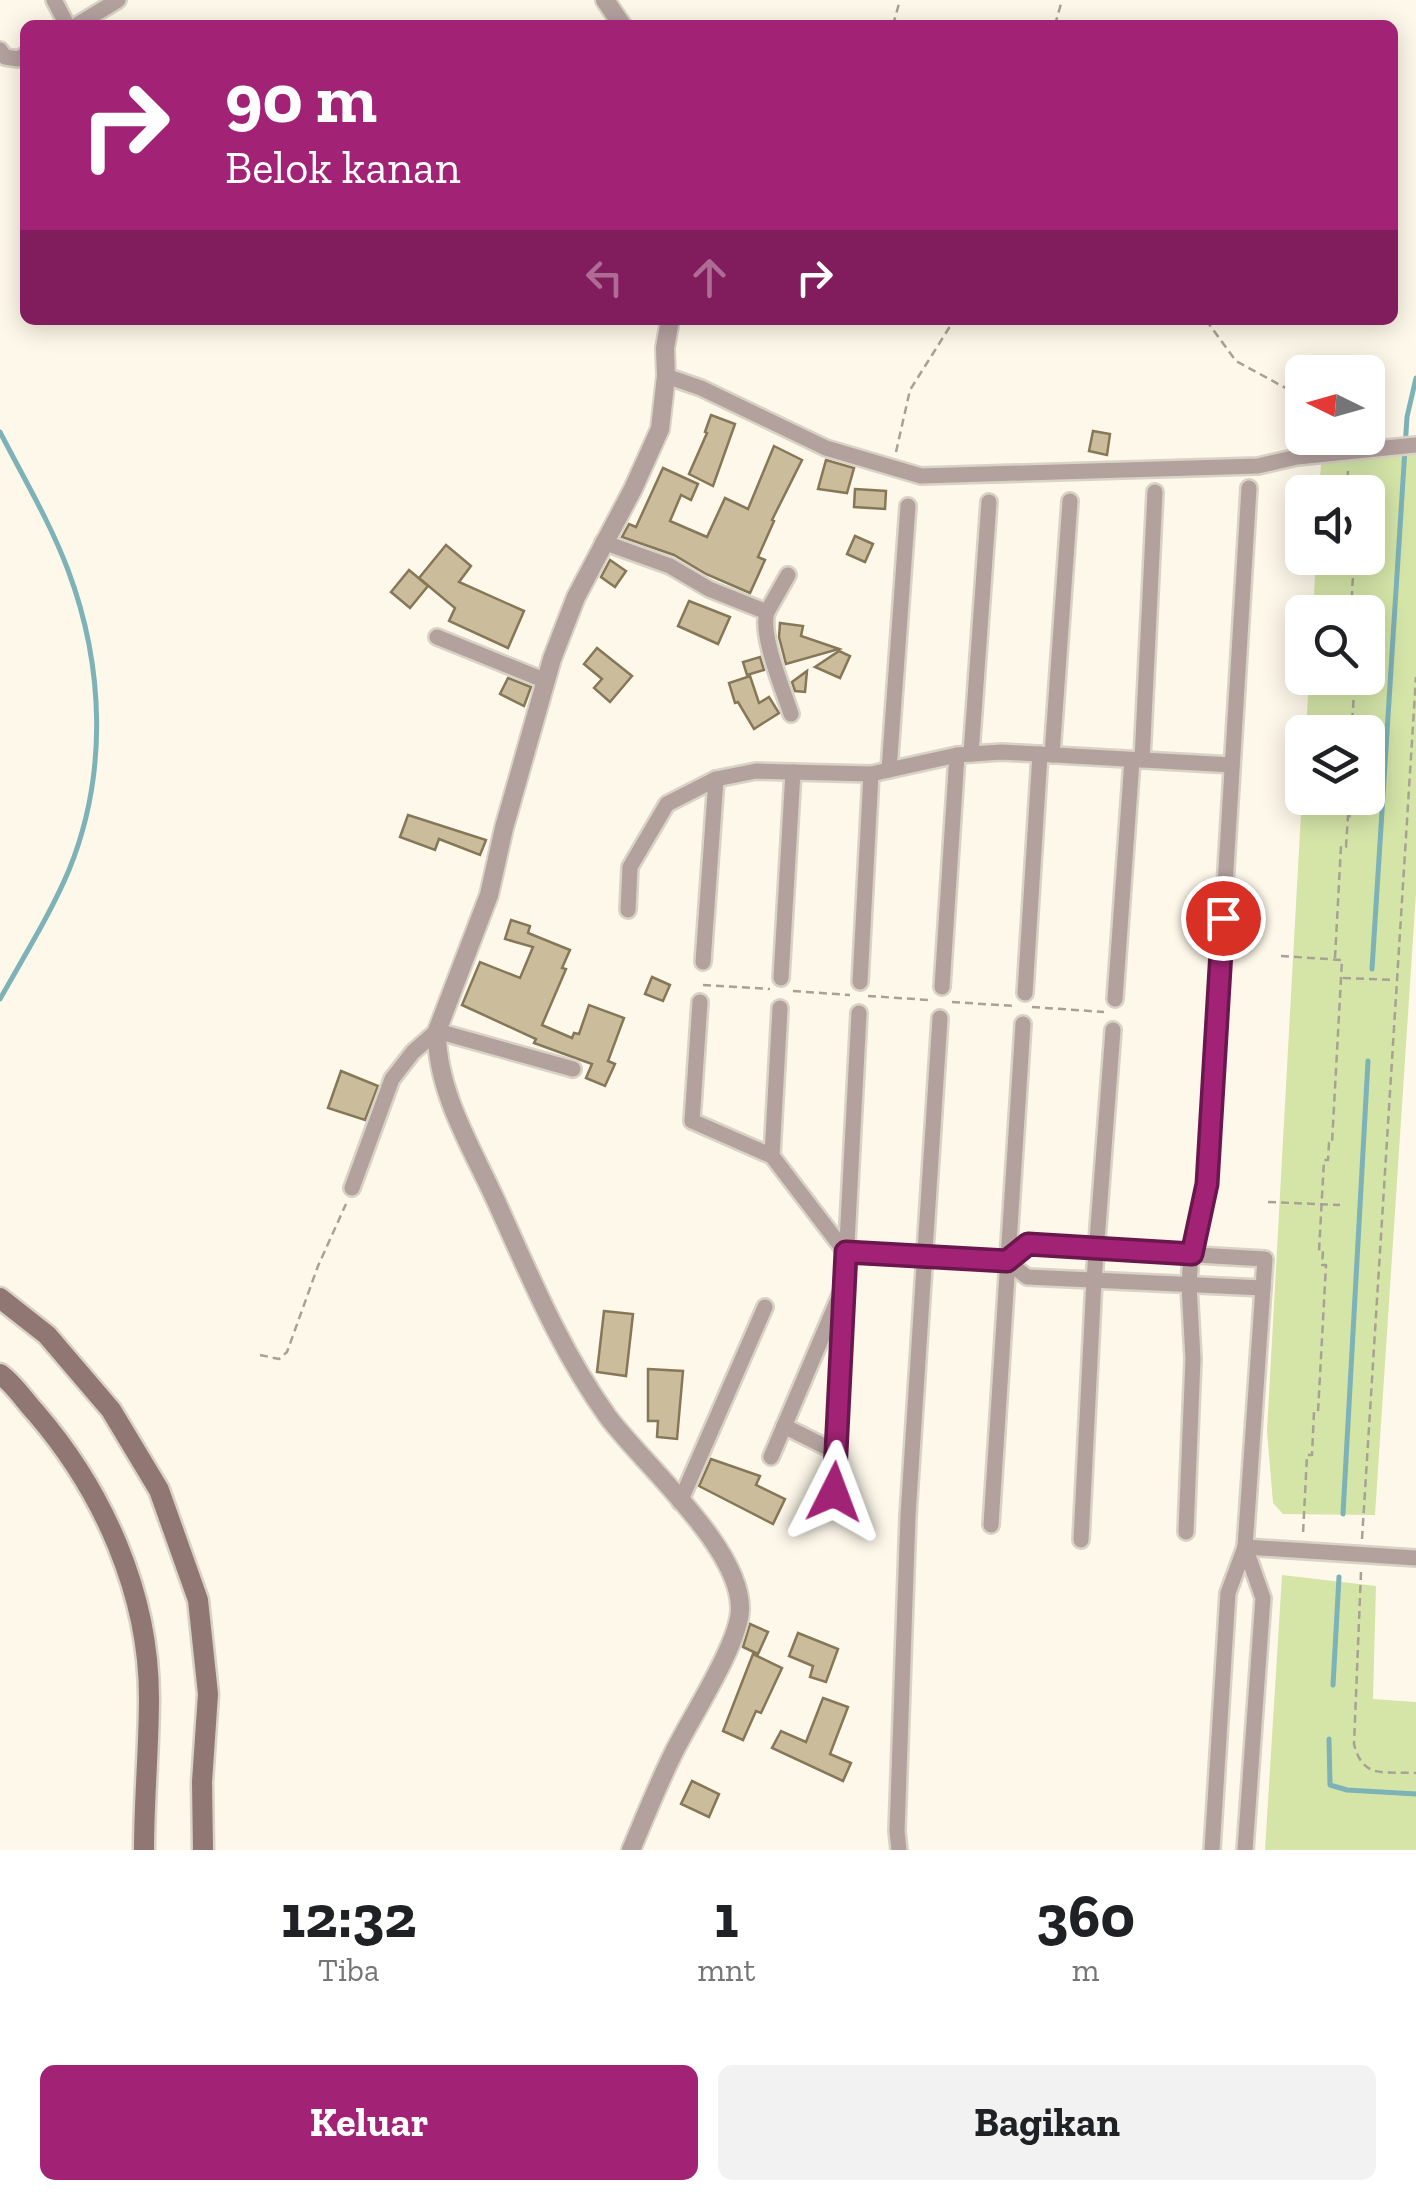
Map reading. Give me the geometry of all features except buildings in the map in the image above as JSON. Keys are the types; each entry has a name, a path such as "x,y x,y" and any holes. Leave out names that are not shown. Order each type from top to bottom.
{"main road":[{"path":"0,1298 47,1336 111,1410 160,1490 198,1600 208,1694 202,1782 203,1850"},
{"path":"0,1374 63,1445 106,1515 140,1613 149,1696 144,1850"}],"street":[{"path":"85,20 118,0"},
{"path":"632,1850 673,1754 734,1636 740,1609 734,1578 712,1540 610,1418 561,1344 451,1104 436,1048 437,1031 489,895 546,682 576,597 634,489 660,428 669,325"},
{"path":"666,376 701,388 826,448 921,476 1258,466 1297,457 1416,445"},
{"path":"1186,1532 1193,1360 1189,1285 1207,1184 1249,488"},
{"path":"1081,1540 1096,1248 1155,492"},
{"path":"1025,992 1070,501"},
{"path":"942,987 989,502"},
{"path":"889,770 908,506"},
{"path":"603,542 670,566 709,589 767,612"},
{"path":"788,575 767,612 765,624 791,714"},
{"path":"437,637 546,682"},
{"path":"628,910 630,868 667,804 716,779 756,771 871,774 964,754 1232,765"},
{"path":"782,978 792,772"},
{"path":"860,982 871,774"},
{"path":"703,962 716,779"},
{"path":"700,1002 692,1121 772,1156 846,1252 1007,1261 1027,1277 1263,1288"},
{"path":"772,1156 780,1008"},
{"path":"834,1492 859,1013"},
{"path":"899,1850 896,1831 908,1516 940,1018"},
{"path":"991,1525 1022,1024"},
{"path":"437,1031 573,1069"},
{"path":"352,1188 392,1078 437,1031"},
{"path":"1007,1261 1028,1244 1265,1259 1244,1547 1228,1593 1212,1850"},
{"path":"771,1457 845,1282"},
{"path":"680,1502 765,1307"},
{"path":"784,1426 836,1452"},
{"path":"1244,1547 1416,1558"},
{"path":"1244,1547 1263,1598 1244,1850"}],"path":[{"path":"892,468 910,390 951,325"},
{"path":"1210,325 1236,361 1293,392 1297,457"},
{"path":"1338,465 1348,466 1348,475"},
{"path":"1416,677 1361,1554 1354,1744 1359,1763 1369,1770 1416,1773"},
{"path":"1335,960 1341,846 1346,846 1348,816 1352,815"},
{"path":"1281,956 1342,960 1332,1143 1328,1143 1328,1160 1324,1160 1321,1204 1319,1251 1323,1251 1322,1265 1326,1265 1318,1412 1314,1412 1312,1455 1307,1455 1302,1550"},
{"path":"703,962 702,985 1114,1014"},
{"path":"1341,978 1397,980"},
{"path":"260,1355 279,1359 287,1352 352,1188"},
{"path":"1268,1202 1340,1205"}],"green space":[{"path":"1416,452 1416,893 1375,1515 1283,1514 1273,1503 1267,1431 1301,815 1385,815 1385,715 1307,715 1308,695 1385,695 1385,595 1314,595 1315,575 1385,575 1385,475 1320,475 1321,464"},
{"path":"1282,1575 1376,1586 1373,1699 1416,1702 1416,1850 1265,1850"}],"waterway":[{"path":"1372,969 1407,417 1416,378"},
{"path":"0,432 68,570 89,644 97,720 90,796 82,833 45,919 0,999"},
{"path":"1343,1514 1368,1061"},
{"path":"1333,1685 1339,1577"},
{"path":"1329,1739 1330,1785 1347,1790 1416,1794"}],"route":[{"path":"834,1492 846,1252 1007,1261 1028,1244 1192,1254 1207,1184 1223,918"}]}
